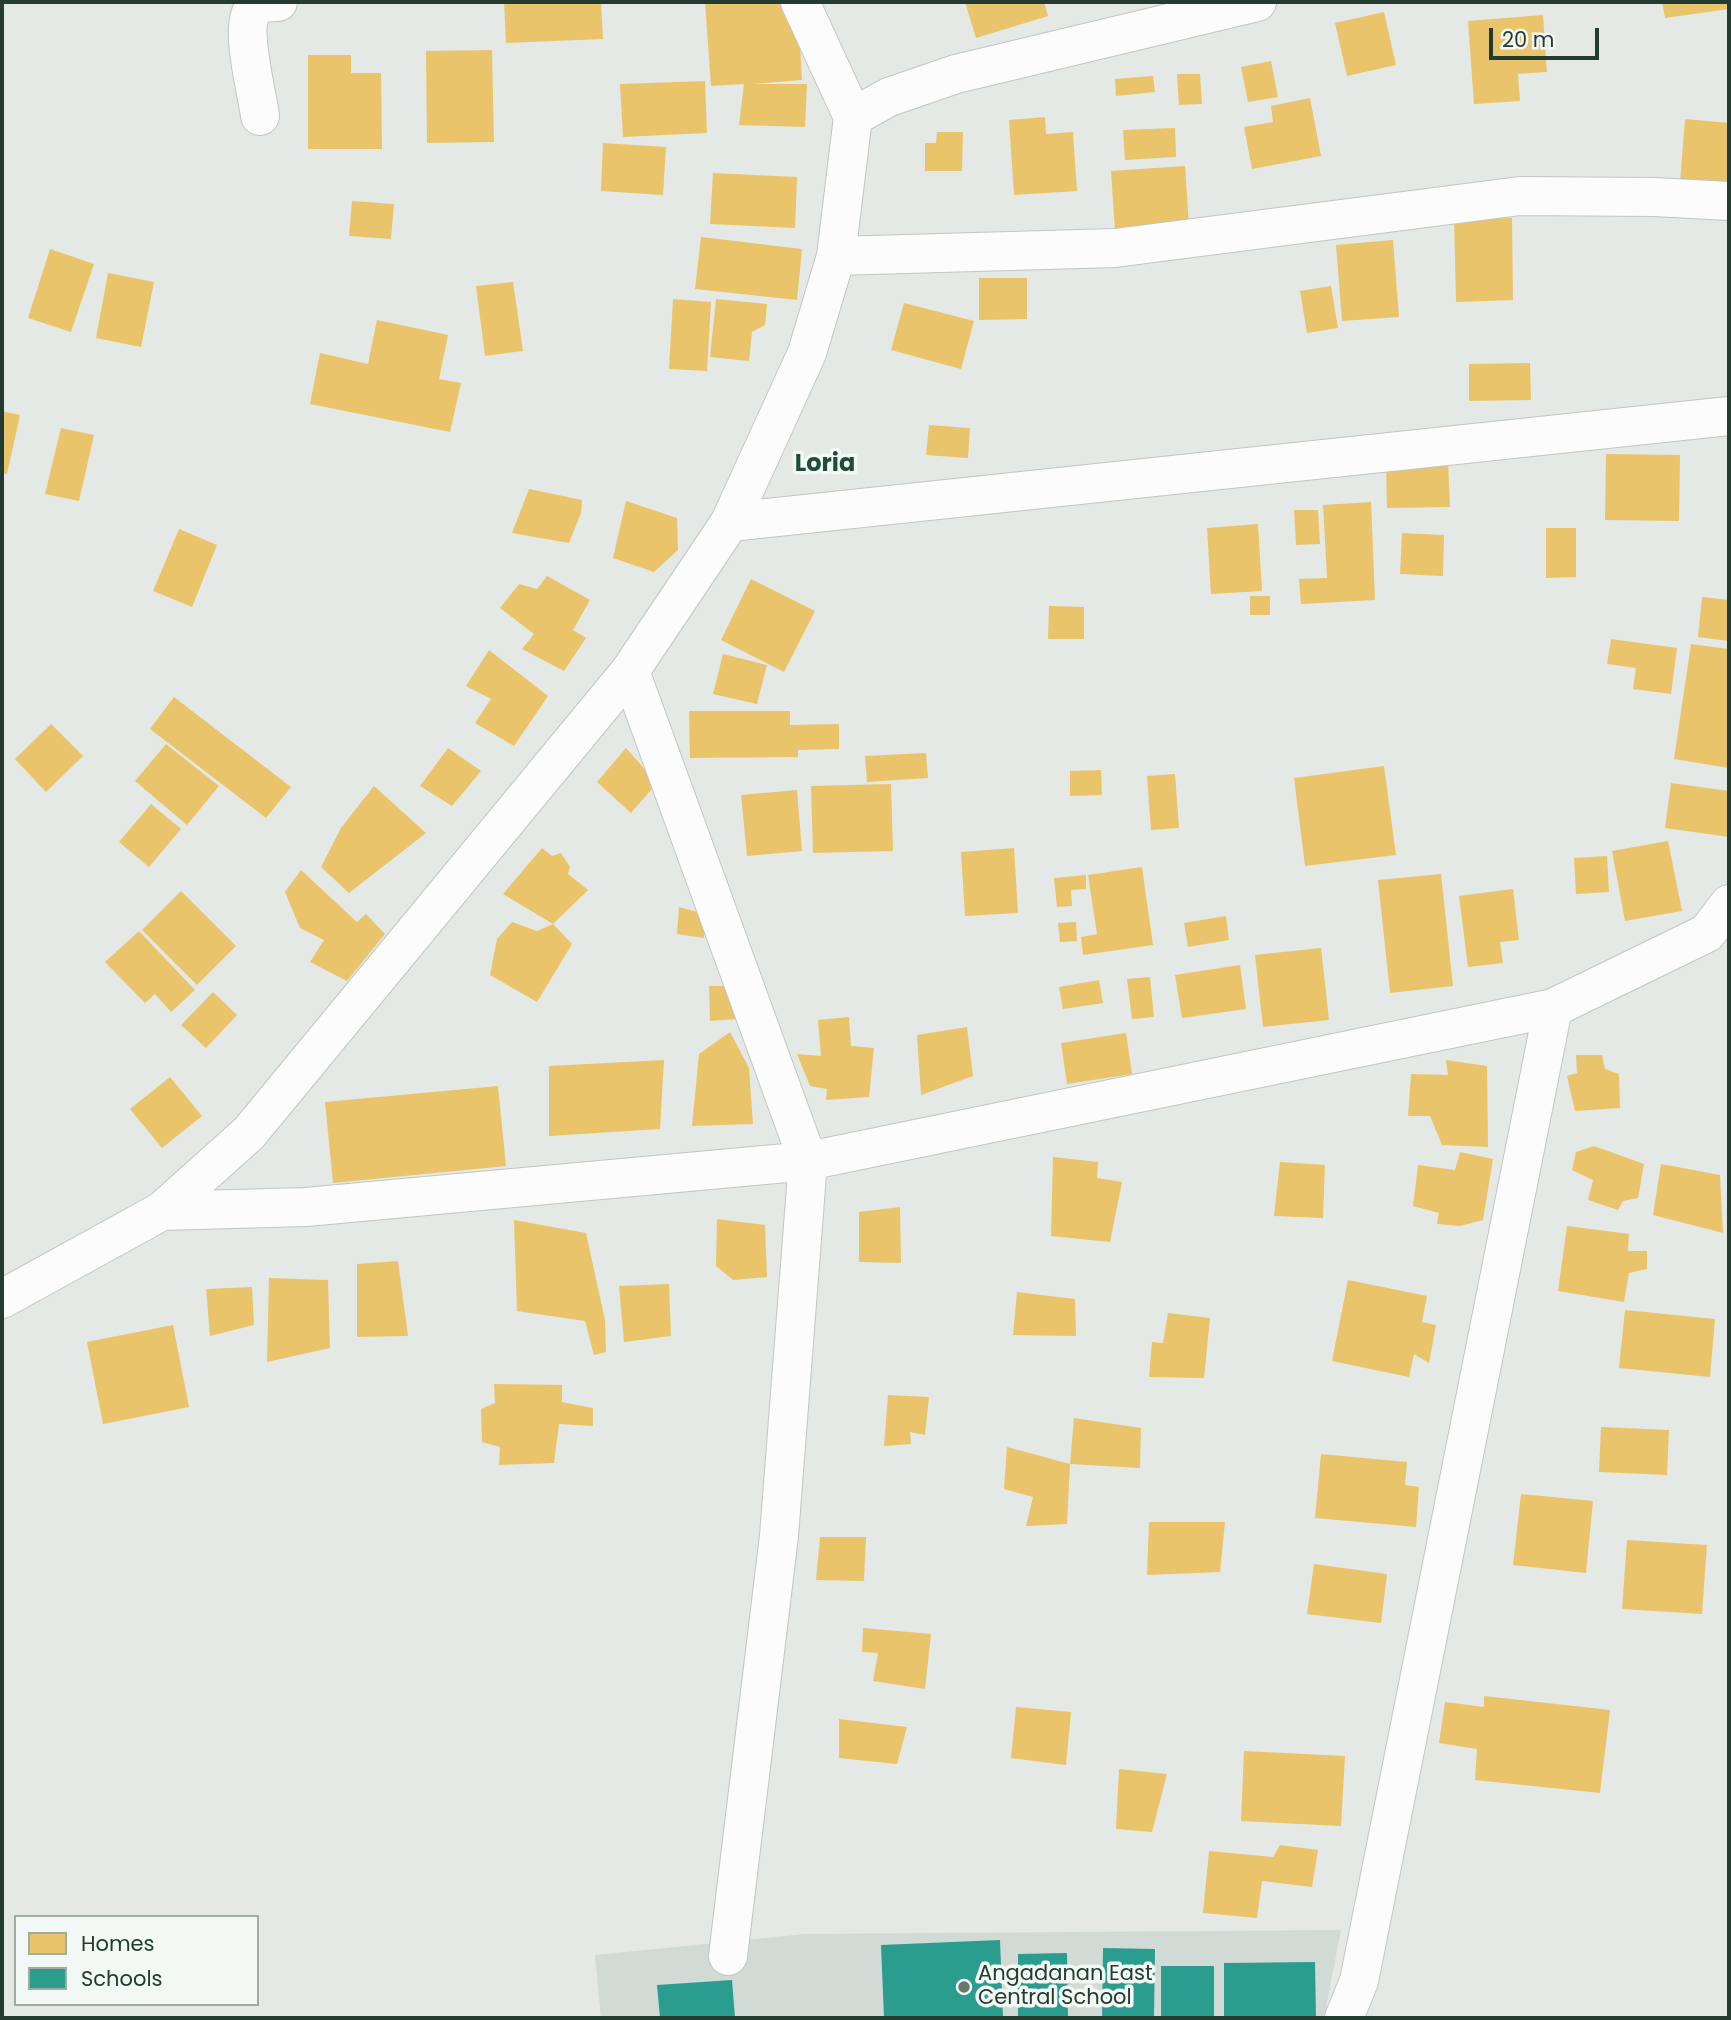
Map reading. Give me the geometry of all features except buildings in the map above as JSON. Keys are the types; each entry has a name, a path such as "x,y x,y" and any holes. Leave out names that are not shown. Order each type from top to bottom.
{"street":[{"path":"260,116 247,29 252,12 257,6 278,2"},
{"path":"2,1300 162,1211 250,1132 630,671 730,523 807,353 836,256 853,117 800,2"},
{"path":"853,117 889,97 956,74 1256,2"},
{"path":"836,256 1115,248 1520,197 1729,201"},
{"path":"730,523 1729,415"},
{"path":"630,671 808,1161 779,1536 728,1955"},
{"path":"162,1211 306,1207 808,1161 1553,1009 1707,933 1729,905"},
{"path":"1344,2018 1359,1981 1553,1009"}],"shaded area":[{"name":"Angadanan East Central School","path":"1341,1930 1324,2018 601,2018 595,1955 805,1934"}],"place":[{"name":"Angadanan East Central School","path":"964,1987"}],"district":[{"name":"Loria","path":"825,465"}]}
